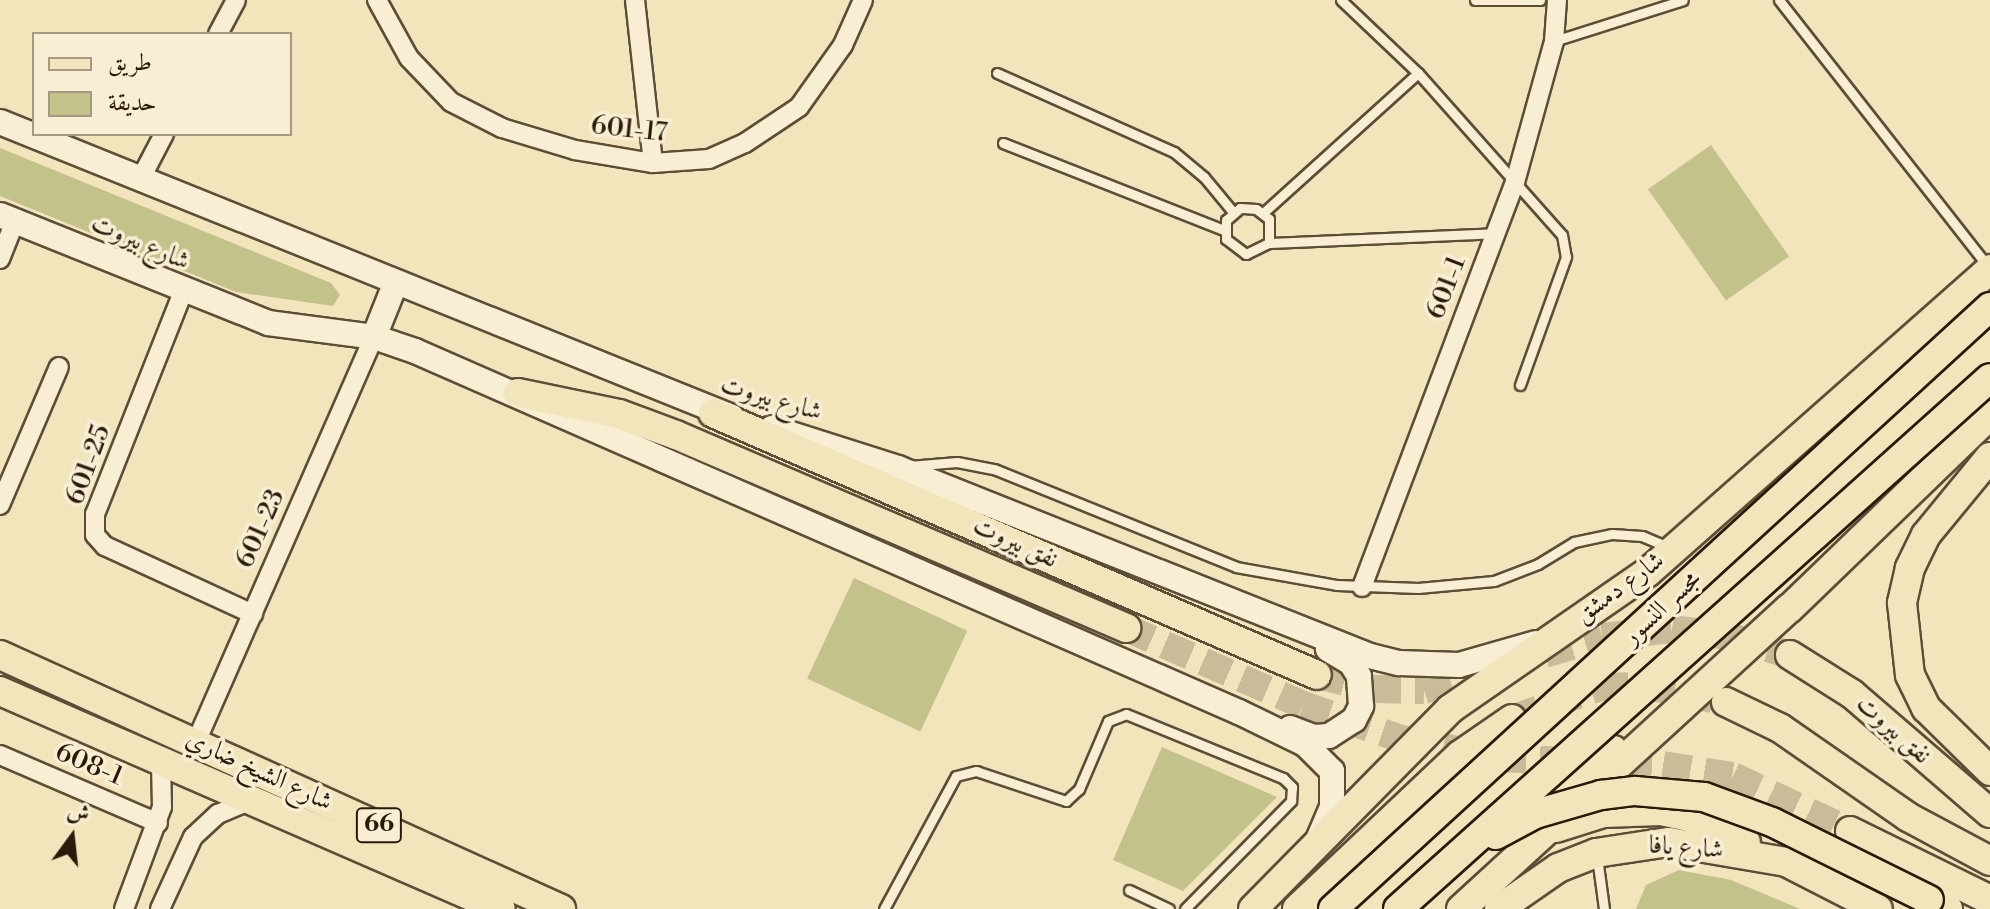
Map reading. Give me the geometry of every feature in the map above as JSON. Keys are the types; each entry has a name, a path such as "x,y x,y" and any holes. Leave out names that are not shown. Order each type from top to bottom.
{"main road":[{"name":"شارع بيروت","path":"0,122 32,135"},
{"name":"شارع بيروت","path":"34,136 713,413 898,468 1370,656 1429,666 1488,659 1539,642"},
{"name":"شارع بيروت","path":"8,218 183,292 268,323 321,334 374,337 518,393 1239,712 1305,744 1332,771 1332,807 1317,844"},
{"name":"شارع دمشق","path":"1253,909 1450,709 1539,642 1603,604 1673,550 1990,269"},
{"path":"374,337 396,282"},
{"name":"مجسر النسور","path":"1333,909 1990,307"},
{"name":"مجسر النسور","path":"1398,909 1990,378"},
{"name":"نفق بيروت","path":"518,393 619,414 676,435 1126,628"},
{"name":"نفق بيروت","path":"713,413 1317,675"},
{"path":"1461,909 1679,706 1790,608 1990,415"},
{"path":"1990,457 1926,535 1910,568 1902,615 1910,675 1926,708 1990,771"},
{"path":"1239,712 1314,737 1329,736 1354,720 1363,691 1359,676 1351,663 1300,630"},
{"name":"شارع الشيخ ضاري","path":"0,655 561,909"},
{"name":"نفق بيروت","path":"1790,655 1852,694 1990,813"},
{"name":"شارع الشيخ ضاري","path":"0,691 331,838 501,909"},
{"path":"1726,702 1780,728 1908,817 1990,861"},
{"path":"1413,909 1568,780 1679,706"},
{"path":"1297,909 1460,755 1512,719"},
{"path":"1444,866 1515,824 1568,802 1635,791 1669,792 1739,807 1938,904"},
{"path":"1543,833 1603,813 1661,811 1716,828 1786,862"},
{"path":"1850,831 1990,900"},
{"name":"شارع الشيخ ضاري","path":"331,838 449,909"},
{"name":"شارع يافا","path":"1499,909 1558,868 1596,853 1669,842 1786,862 1878,909"}],"street":[{"path":"219,32 236,0"},
{"name":"601-17","path":"377,0 409,58 451,102 502,128 561,146 653,163 709,159 745,143 799,107 843,45 863,0"},
{"path":"635,0 653,163"},
{"name":"601-1","path":"1362,587 1515,182 1554,41 1557,0"},
{"path":"140,180 163,136"},
{"path":"0,259 8,218"},
{"name":"601-25","path":"183,292 95,514 95,535 105,546 253,614"},
{"name":"601-23","path":"196,742 374,337"},
{"path":"0,505 59,367"},
{"name":"608-1","path":"0,755 158,823"},
{"path":"124,909 158,823 165,792 161,762"},
{"path":"160,909 193,837 218,814 248,801"}],"lane":[{"path":"1341,0 1418,73 1562,235 1566,257 1520,385"},
{"path":"1475,0 1540,0"},
{"path":"1554,41 1683,0"},
{"path":"1779,0 1990,269"},
{"path":"997,73 1174,152 1204,177 1233,212"},
{"path":"1263,213 1418,73"},
{"path":"1003,143 1224,230"},
{"path":"1269,243 1271,227 1263,213 1248,207 1233,212 1224,230 1230,246 1246,254 1269,243 1496,233"},
{"path":"898,468 938,461 976,464 1236,567 1362,587 1494,581 1538,564 1574,542 1601,535 1642,536 1673,550"},
{"path":"884,909 956,776 976,771 1066,801 1079,789 1108,721 1126,714 1283,778 1292,787 1291,801 1185,909"},
{"path":"1596,853 1604,909"},
{"path":"1129,890 1169,909"}],"green space":[{"path":"1711,145 1789,256 1726,301 1648,189"},
{"path":"0,148 331,283 340,295 333,306 236,292 0,196"},
{"path":"854,578 967,631 920,731 807,679"},
{"path":"1162,747 1277,797 1183,891 1113,860"},
{"path":"1679,870 1731,880 1800,909 1636,909 1646,885"}],"tunnel":[{"path":"1126,628 1303,705 1402,739 1498,758 1663,765 1733,776 1850,831"},
{"path":"1317,675 1373,689 1424,690 1602,637 1672,629 1728,636 1790,655"},
{"path":"1512,719 1600,687 1647,686 1713,699"}]}
